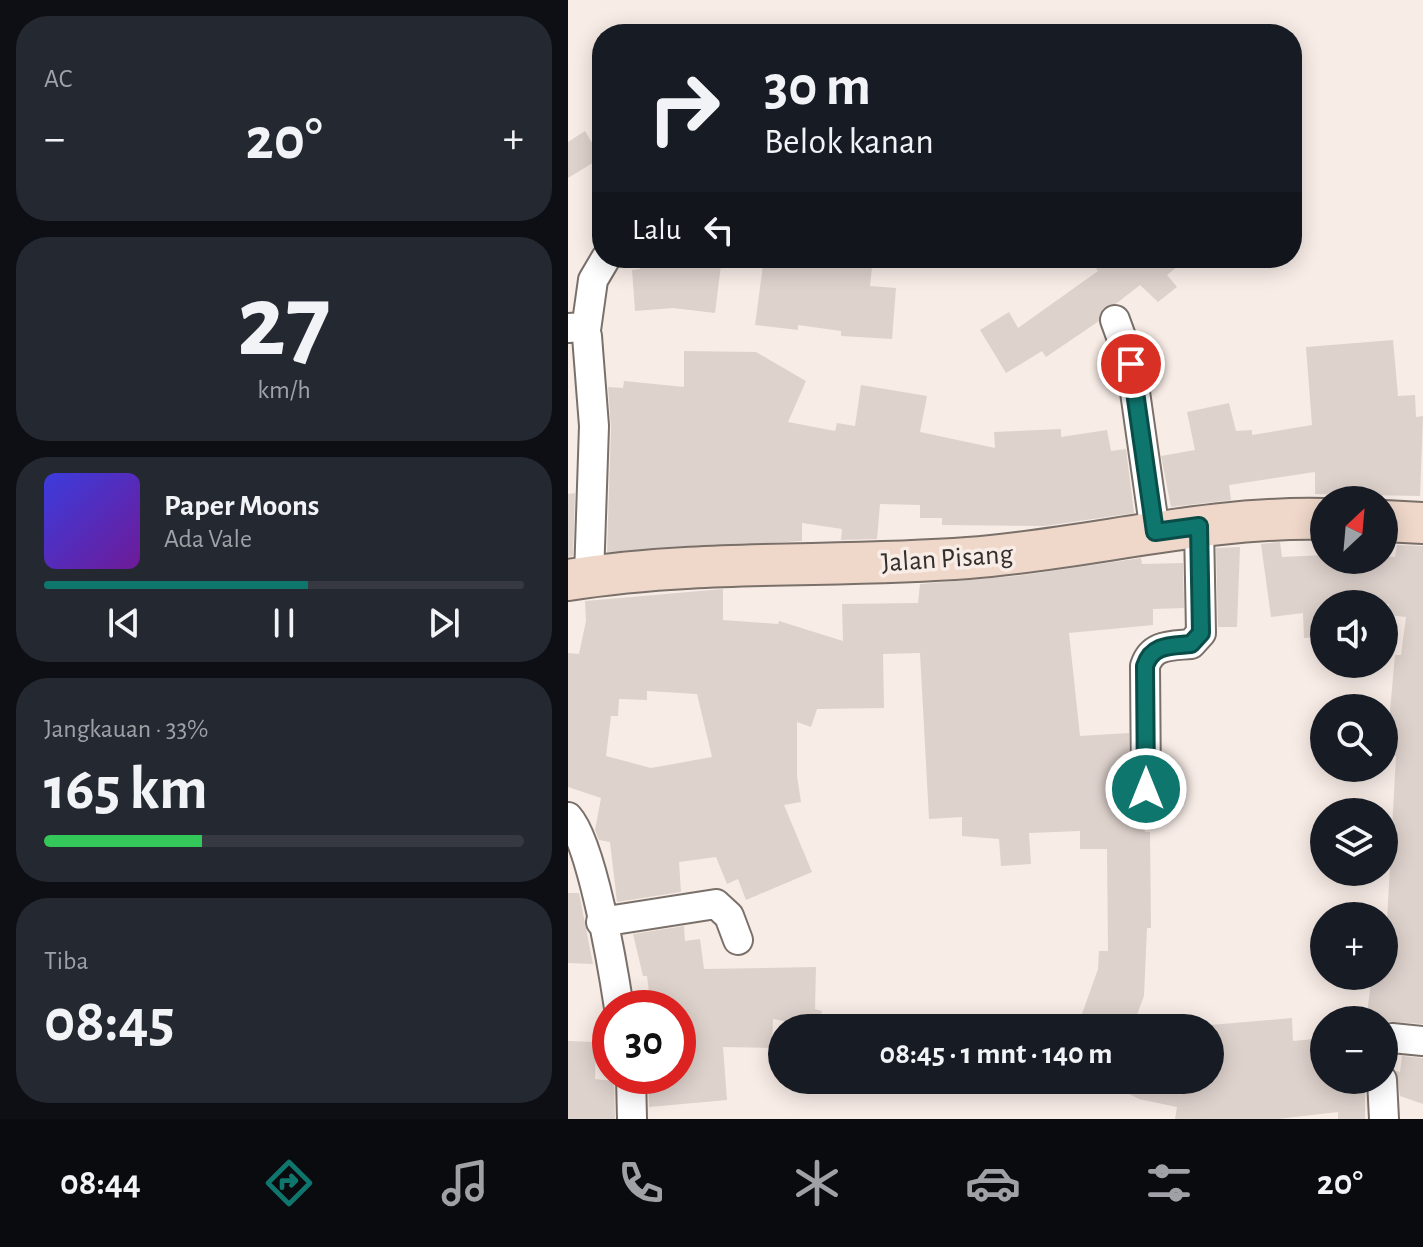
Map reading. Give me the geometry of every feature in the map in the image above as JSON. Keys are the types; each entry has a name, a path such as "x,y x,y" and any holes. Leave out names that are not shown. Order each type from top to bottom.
{"street":[{"path":"579,578 594,426 577,329 600,268"},
{"path":"1115,320 1131,364 1155,532"},
{"name":"Jalan Pisang","path":"579,578 656,569 971,558 1199,526 1269,518 1310,519"},
{"path":"1398,522 1423,523"},
{"path":"1146,789 1145,666 1152,653 1161,647 1191,644 1201,633 1199,526"},
{"path":"568,817 582,840 615,990"},
{"path":"601,922 716,904 729,916 738,940"},
{"path":"1398,1039 1423,1041"},
{"path":"631,1094 632,1119"},
{"path":"1383,1094 1384,1119"}],"building":[{"path":"585,131 592,143 592,163 568,178 568,142"},
{"path":"721,268 715,313 673,308 635,311 632,270"},
{"path":"763,268 872,268 870,286 896,288 892,339 841,336 841,331 798,325 798,330 755,325"},
{"path":"1096,268 1176,268 1167,275 1177,287 1158,302 1140,285 1117,303 1103,309 1099,321 1046,357 1042,351 1006,373 980,330 1009,312 1018,328 1098,271"},
{"path":"1393,340 1398,396 1415,395 1416,417 1423,416 1420,496 1398,496 1398,486 1315,486 1315,472 1229,485 1231,500 1171,507 1161,456 1195,450 1187,412 1229,403 1236,431 1252,430 1252,435 1312,425 1306,347"},
{"path":"684,351 756,352 806,381 788,422 835,431 837,423 855,426 861,385 927,396 920,432 995,448 994,432 1061,429 1061,437 1107,430 1111,451 1126,449 1134,513 1045,526 942,525 942,518 920,518 920,505 880,504 877,539 841,540 842,529 802,523 802,541 607,552 611,427 608,387 623,388 624,381 684,387"},
{"path":"575,493 573,556 568,557 568,494"},
{"path":"1280,542 1282,557 1310,556 1310,574 1398,574 1398,545 1423,546 1423,1024 1398,1022 1398,1006 1368,1006 1370,990 1398,990 1398,902 1388,902 1389,886 1398,886 1398,798 1394,798 1395,782 1398,782 1398,694 1391,694 1393,678 1398,678 1398,655 1401,655 1406,617 1398,616 1398,590 1310,590 1310,638 1304,638 1303,613 1271,617 1261,544"},
{"path":"1240,547 1237,627 1218,627 1216,548"},
{"path":"1141,558 1142,564 1183,563 1184,608 1153,609 1153,625 1069,633 1080,736 1129,733 1129,790 1132,798 1143,805 1145,832 1150,832 1151,928 1147,928 1144,996 1137,1014 1082,1014 1098,969 1099,951 1108,951 1107,849 1080,849 1080,831 1029,833 1031,864 1001,866 999,839 962,836 962,817 929,819 920,653 883,654 884,708 817,709 811,727 797,722 797,776 801,802 784,805 812,872 746,900 738,879 727,884 716,857 679,862 681,892 617,902 610,842 599,840 595,830 601,798 568,787 568,653 579,654 586,621 585,601 723,589 723,620 778,624 779,621 843,641 842,604 918,603 920,584 1016,576","holes":["647,691 697,694 712,757 651,768 606,756 611,716 618,716 619,699 647,700"]},
{"path":"568,893 579,893 593,964 568,963"},
{"path":"684,926 685,941 700,939 704,969 816,967 815,1009 822,1011 821,1014 768,1014 768,1048 723,1047 727,1100 649,1107 649,1094 696,1094 696,990 649,990 633,934"},
{"path":"1292,1018 1293,1041 1310,1039 1310,1094 1365,1094 1365,1119 1338,1119 1338,1112 1278,1119 1175,1119 1177,1107 1129,1094 1224,1094 1224,1024"},
{"path":"568,1041 592,1042 592,1094 614,1094 615,1119 568,1119"},
{"path":"1402,1056 1423,1058 1423,1104 1400,1096"}],"route":[{"path":"1131,364 1155,532 1199,526 1201,633 1197,641 1191,644 1161,647 1152,653 1145,666 1146,789"}]}
